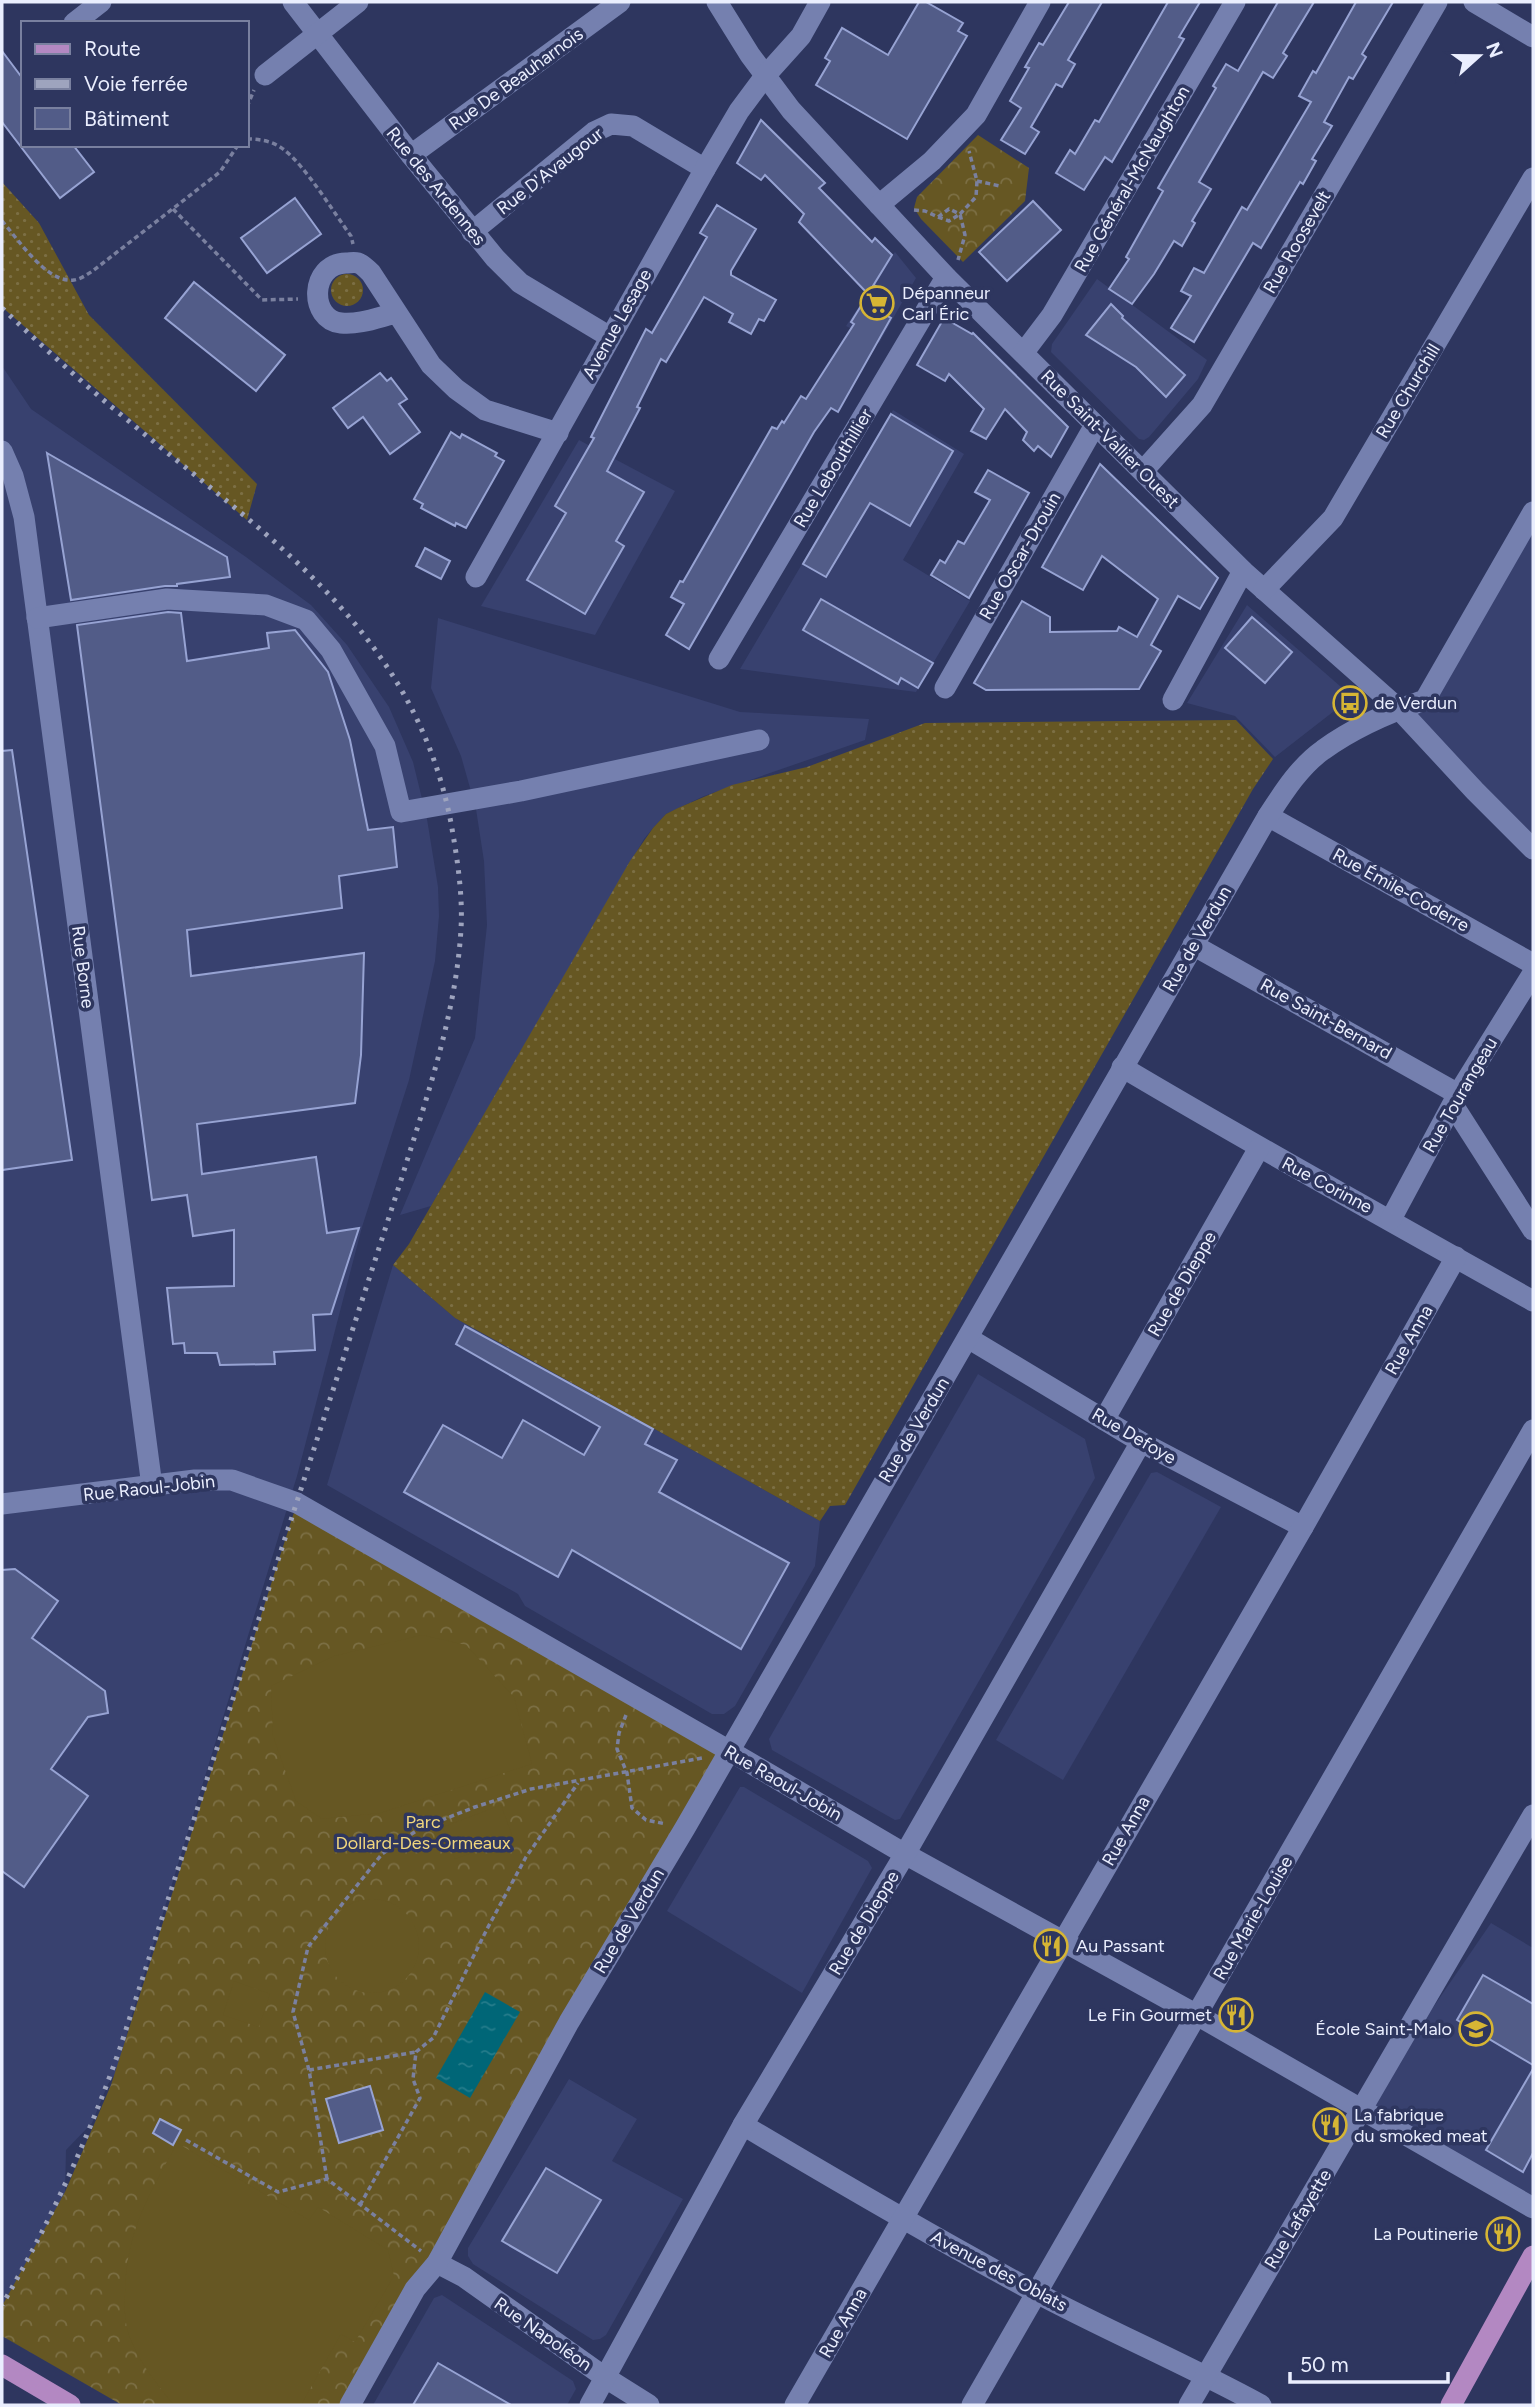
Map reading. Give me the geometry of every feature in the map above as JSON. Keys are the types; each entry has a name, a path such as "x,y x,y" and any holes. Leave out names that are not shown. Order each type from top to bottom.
{"main road":[{"path":"1451,2405 1533,2256"},
{"path":"2,2365 70,2405"}],"street":[{"path":"77,21 101,2"},
{"name":"Rue des Ardennes","path":"293,2 472,232 520,283 610,337"},
{"path":"265,75 358,2"},
{"name":"Rue De Beauharnois","path":"411,155 620,2"},
{"name":"Rue Saint-Vallier Ouest","path":"717,2 765,76 791,110 946,277 1243,571 1399,709 1533,849"},
{"name":"Avenue Lesage","path":"476,577 739,111 765,76 801,36 820,2"},
{"path":"879,205 932,161 976,115 1040,2"},
{"name":"Rue Général-McNaughton","path":"1024,352 1052,315 1235,2"},
{"name":"Rue Roosevelt","path":"1143,471 1202,405 1437,2"},
{"path":"1474,2 1533,37"},
{"name":"Rue D'Avaugour","path":"472,232 594,132 611,124 633,126 705,169"},
{"name":"Rue Churchill","path":"1264,590 1333,518 1533,178"},
{"path":"396,313 339,324 326,316 317,299 322,274 339,264 358,263 377,280 431,365 456,389 485,410 558,433"},
{"name":"Rue Lebouthillier","path":"719,659 946,277"},
{"name":"Rue Oscar-Drouin","path":"945,688 1095,425"},
{"name":"Rue Borne","path":"2,451 13,476 24,517 152,1486"},
{"name":"Rue de Verdun","path":"350,2405 415,2289 437,2263 569,2022 685,1828 1268,816 1287,786 1321,750 1357,729 1424,700 1533,512"},
{"path":"1173,701 1243,571"},
{"path":"37,618 167,599 266,605 306,620 331,650 385,746 401,812 521,791 759,740"},
{"name":"Rue Émile-Coderre","path":"1268,816 1533,964"},
{"name":"Rue Saint-Bernard","path":"1194,945 1455,1099 1533,1230"},
{"name":"Rue Tourangeau","path":"1391,1219 1455,1099 1533,973"},
{"name":"Rue Corinne","path":"1122,1068 1259,1149 1391,1219 1533,1301"},
{"name":"Rue de Dieppe","path":"1104,1420 1259,1149"},
{"name":"Rue Anna","path":"795,2405 1303,1527 1456,1257"},
{"name":"Rue Defoye","path":"968,1338 1141,1442 1303,1527"},
{"name":"Rue Marie-Louise","path":"972,2405 1533,1430"},
{"name":"Rue de Dieppe","path":"590,2405 743,2125 905,1854 1141,1442"},
{"name":"Rue Raoul-Jobin","path":"2,1504 195,1480 232,1480 297,1503 905,1854 1197,2015 1533,2208"},
{"name":"Rue Lafayette","path":"1189,2405 1533,1815"},
{"name":"Avenue des Oblats","path":"743,2125 903,2220 1037,2292 1261,2405"},
{"name":"Rue Napoléon","path":"437,2263 464,2277 606,2378 649,2405"}],"path":[{"path":"879,205 925,211 949,221 960,214 976,197 977,181 968,149 956,136"},
{"path":"248,138 261,139 282,148 296,162 351,236 358,263"},
{"path":"2,220 49,274 66,280 77,280 94,270 220,172 237,147"},
{"path":"977,181 1000,186"},
{"path":"173,209 262,300 317,299"},
{"path":"939,217 949,209 960,214"},
{"path":"946,277 961,256 965,235 960,214"},
{"path":"635,1698 624,1717 617,1749 627,1773 632,1808 646,1820 685,1828"},
{"path":"437,2263 327,2179 309,2070 293,2012 308,1947 382,1854 419,1829 531,1789 691,1761 728,1750"},
{"path":"309,2070 416,2052 433,2038 526,1857 580,1781"},
{"path":"360,2205 420,2098 413,2079 416,2052"},
{"path":"186,2140 278,2193 327,2179"}],"shaded area":[{"path":"895,252 916,278 879,343 846,326"},
{"path":"1097,279 1207,360 1198,379 1144,440 1139,439 1051,352 1052,344"},
{"path":"2,366 31,409 311,605 347,645 389,707 413,762 427,819 438,887 439,916 435,961 409,1080 362,1227 297,1476 127,2031 126,2059 108,2084 92,2123 66,2150 65,2193 2,2306"},
{"path":"893,410 964,454 903,560 970,601 916,692 740,669"},
{"path":"579,440 675,491 595,635 481,606"},
{"path":"1533,521 1533,848 1399,709 1425,700"},
{"path":"1247,605 1348,693 1347,701 1275,757 1235,716 1187,703"},
{"path":"438,618 740,712 869,719 865,740 704,796 666,814 644,839 431,1206 400,1215 475,1038 487,925 484,861 476,809 461,756 431,688"},
{"path":"393,1265 455,1318 820,1521 815,1566 735,1706 724,1714 712,1714 525,1606 518,1594 327,1485"},
{"path":"978,1374 1085,1439 1095,1478 900,1819 895,1820 772,1750 769,1739"},
{"path":"1157,1472 1221,1507 1063,1780 996,1740 1151,1473"},
{"path":"740,1787 868,1861 872,1868 802,1993 667,1911"},
{"name":"École Saint-Malo","path":"1491,1923 1533,1948 1533,2208 1362,2111"},
{"path":"569,2079 637,2119 612,2161 683,2199 606,2335 593,2340 473,2264 468,2256 468,2248"},
{"path":"442,2295 573,2381 576,2389 567,2405 373,2405 434,2298"}],"green space":[{"path":"978,135 1029,168 1025,201 963,262 921,219 914,208 917,197"},
{"path":"2,182 39,223 89,315 257,484 247,520 2,307"},
{"path":"347,274 358,279 363,290 358,301 347,306 336,301 331,290 336,279"},
{"path":"1236,720 1273,759 1253,789 845,1505 830,1506 820,1521 455,1318 393,1265 409,1244 630,861 666,814 732,785 807,767 925,723"},
{"name":"Parc Dollard-Des-Ormeaux","path":"297,1503 728,1750 350,2405 122,2405 2,2336 2,2306 65,2192 111,2085"},
{"path":"422,1635 466,1645 514,1697 532,1764 380,1813 322,1819 296,1801 273,1736 271,1686 334,1656"},
{"path":"501,1805 513,1838 455,1859 443,1827"},
{"path":"372,1899 390,1902 405,1913 416,1928 419,1946 416,1964 405,1979 390,1990 372,1993 354,1990 339,1979 328,1964 325,1946 328,1928 339,1913 354,1902"},
{"path":"234,1981 270,1994 259,2027 223,2015"},
{"path":"177,2143 309,2220 318,2207 388,2250 394,2276 355,2342 341,2334 301,2405 174,2405 149,2373 134,2347 128,2333 125,2311 129,2252 140,2215"}],"water":[{"path":"485,1992 520,2012 470,2098 436,2078"}],"building":[{"path":"919,2 926,2 963,23 958,31 967,36 907,139 816,85 830,61 825,58 842,28 888,55"},
{"path":"1069,2 1102,2 1068,60 1075,64 1062,87 1056,84 1031,127 1039,132 1025,154 1001,140 1021,108 1010,101 1029,68 1025,67 1039,43 1043,45"},
{"path":"1168,2 1200,2 1179,37 1184,39 1112,162 1105,157 1084,190 1056,173 1070,150 1075,154 1095,120 1099,122"},
{"path":"1278,2 1314,2 1283,53 1287,56 1273,78 1263,72 1199,182 1211,189 1192,221 1195,223 1182,246 1174,241 1132,304 1109,289 1129,259 1126,257 1163,191 1158,188 1216,88 1213,86 1226,64 1238,71"},
{"path":"1356,2 1393,2 1362,54 1366,57 1353,79 1349,77 1324,122 1332,126 1312,159 1316,161 1303,184 1300,182 1261,248 1253,243 1194,342 1171,328 1191,296 1181,291 1194,268 1204,273 1242,207 1247,210 1311,102 1299,96 1313,71 1316,73"},
{"path":"2,51 21,76 21,147 2,122"},
{"path":"761,120 825,183 819,188 872,242 875,238 892,255 868,294 799,222 804,214 765,175 761,180 737,163"},
{"path":"21,147 75,147 94,172 60,198"},
{"path":"295,198 321,234 267,273 241,238"},
{"path":"1033,201 1061,230 1007,281 979,252"},
{"path":"717,205 756,229 731,275 776,300 764,321 759,319 751,334 729,322 733,314 704,297 666,362 661,359 637,407 640,408 607,471 644,492 616,541 624,546 585,614 527,580 566,513 555,506 594,438 591,437 646,329 652,333 707,237 700,233"},
{"path":"194,282 285,355 256,391 165,318"},
{"path":"874,285 892,296 882,313 891,318 838,412 831,408 814,432 689,649 666,635 684,604 671,597 680,581 683,582 772,427 777,429 782,421 784,423 801,396 806,399 854,324 851,322"},
{"path":"1111,304 1122,318 1185,375 1166,397 1136,367 1086,335"},
{"path":"944,318 973,333 1068,427 1051,457 1038,446 1034,451 1023,440 1027,432 1005,409 986,439 971,431 984,409 949,374 945,381 917,365"},
{"path":"380,373 387,381 391,378 407,399 399,404 420,432 390,454 363,417 348,428 333,408"},
{"path":"891,414 953,451 910,526 870,503 826,577 803,564"},
{"path":"451,432 460,438 462,434 497,453 495,456 504,461 466,528 456,523 455,526 421,508 423,504 414,499"},
{"path":"47,453 227,557 230,577 71,600"},
{"path":"1100,464 1218,578 1200,609 1178,596 1151,645 1161,651 1139,689 986,690 974,683 1022,601 1050,617 1050,632 1117,631 1119,627 1137,637 1158,599 1102,556 1083,590 1042,567"},
{"path":"988,470 1029,493 969,598 931,575 940,560 945,563 958,541 964,544 990,500 975,492"},
{"path":"425,548 450,561 441,579 416,566"},
{"path":"821,599 933,663 918,688 901,678 898,684 803,630"},
{"path":"168,612 181,613 187,661 269,648 267,633 295,630 328,672 350,740 368,830 393,827 397,867 339,876 342,908 187,930 191,976 364,953 361,1055 355,1103 197,1124 202,1174 316,1157 327,1233 359,1228 331,1314 313,1315 315,1350 274,1352 275,1364 220,1365 217,1353 185,1353 184,1343 173,1344 167,1288 234,1286 234,1230 193,1236 187,1195 152,1200 77,625"},
{"path":"1252,617 1292,652 1265,683 1225,648"},
{"path":"12,750 72,1160 2,1170 2,751"},
{"path":"465,1326 653,1429 645,1444 677,1460 659,1492 789,1563 741,1649 572,1550 558,1577 404,1492 443,1425 502,1458 523,1420 584,1455 600,1427 456,1344"},
{"path":"15,1569 58,1601 32,1638 105,1691 108,1713 88,1717 51,1769 88,1796 24,1887 2,1871 2,1570"},
{"path":"1483,1975 1533,2004 1533,2065 1457,2020"},
{"path":"1533,2069 1533,2153 1523,2172 1486,2150"},
{"path":"370,2086 383,2130 339,2143 326,2099"},
{"path":"160,2119 181,2130 173,2145 153,2133"},
{"path":"546,2168 601,2200 557,2273 502,2241"},
{"path":"438,2363 511,2405 413,2405"}],"railway":[{"path":"2,308 93,391 280,547 327,592 369,641 404,695 432,755 451,823 461,902 461,929 453,992 430,1085 120,2048 67,2179 2,2305"}],"place":[{"name":"Dépanneur Carl Éric","path":"877,303"},
{"name":"de Verdun","path":"1350,703"},
{"name":"Au Passant","path":"1051,1946"},
{"name":"Le Fin Gourmet","path":"1236,2015"},
{"name":"École Saint-Malo","path":"1476,2029"},
{"name":"La fabrique du smoked meat","path":"1330,2125"},
{"name":"La Poutinerie","path":"1503,2234"}]}
